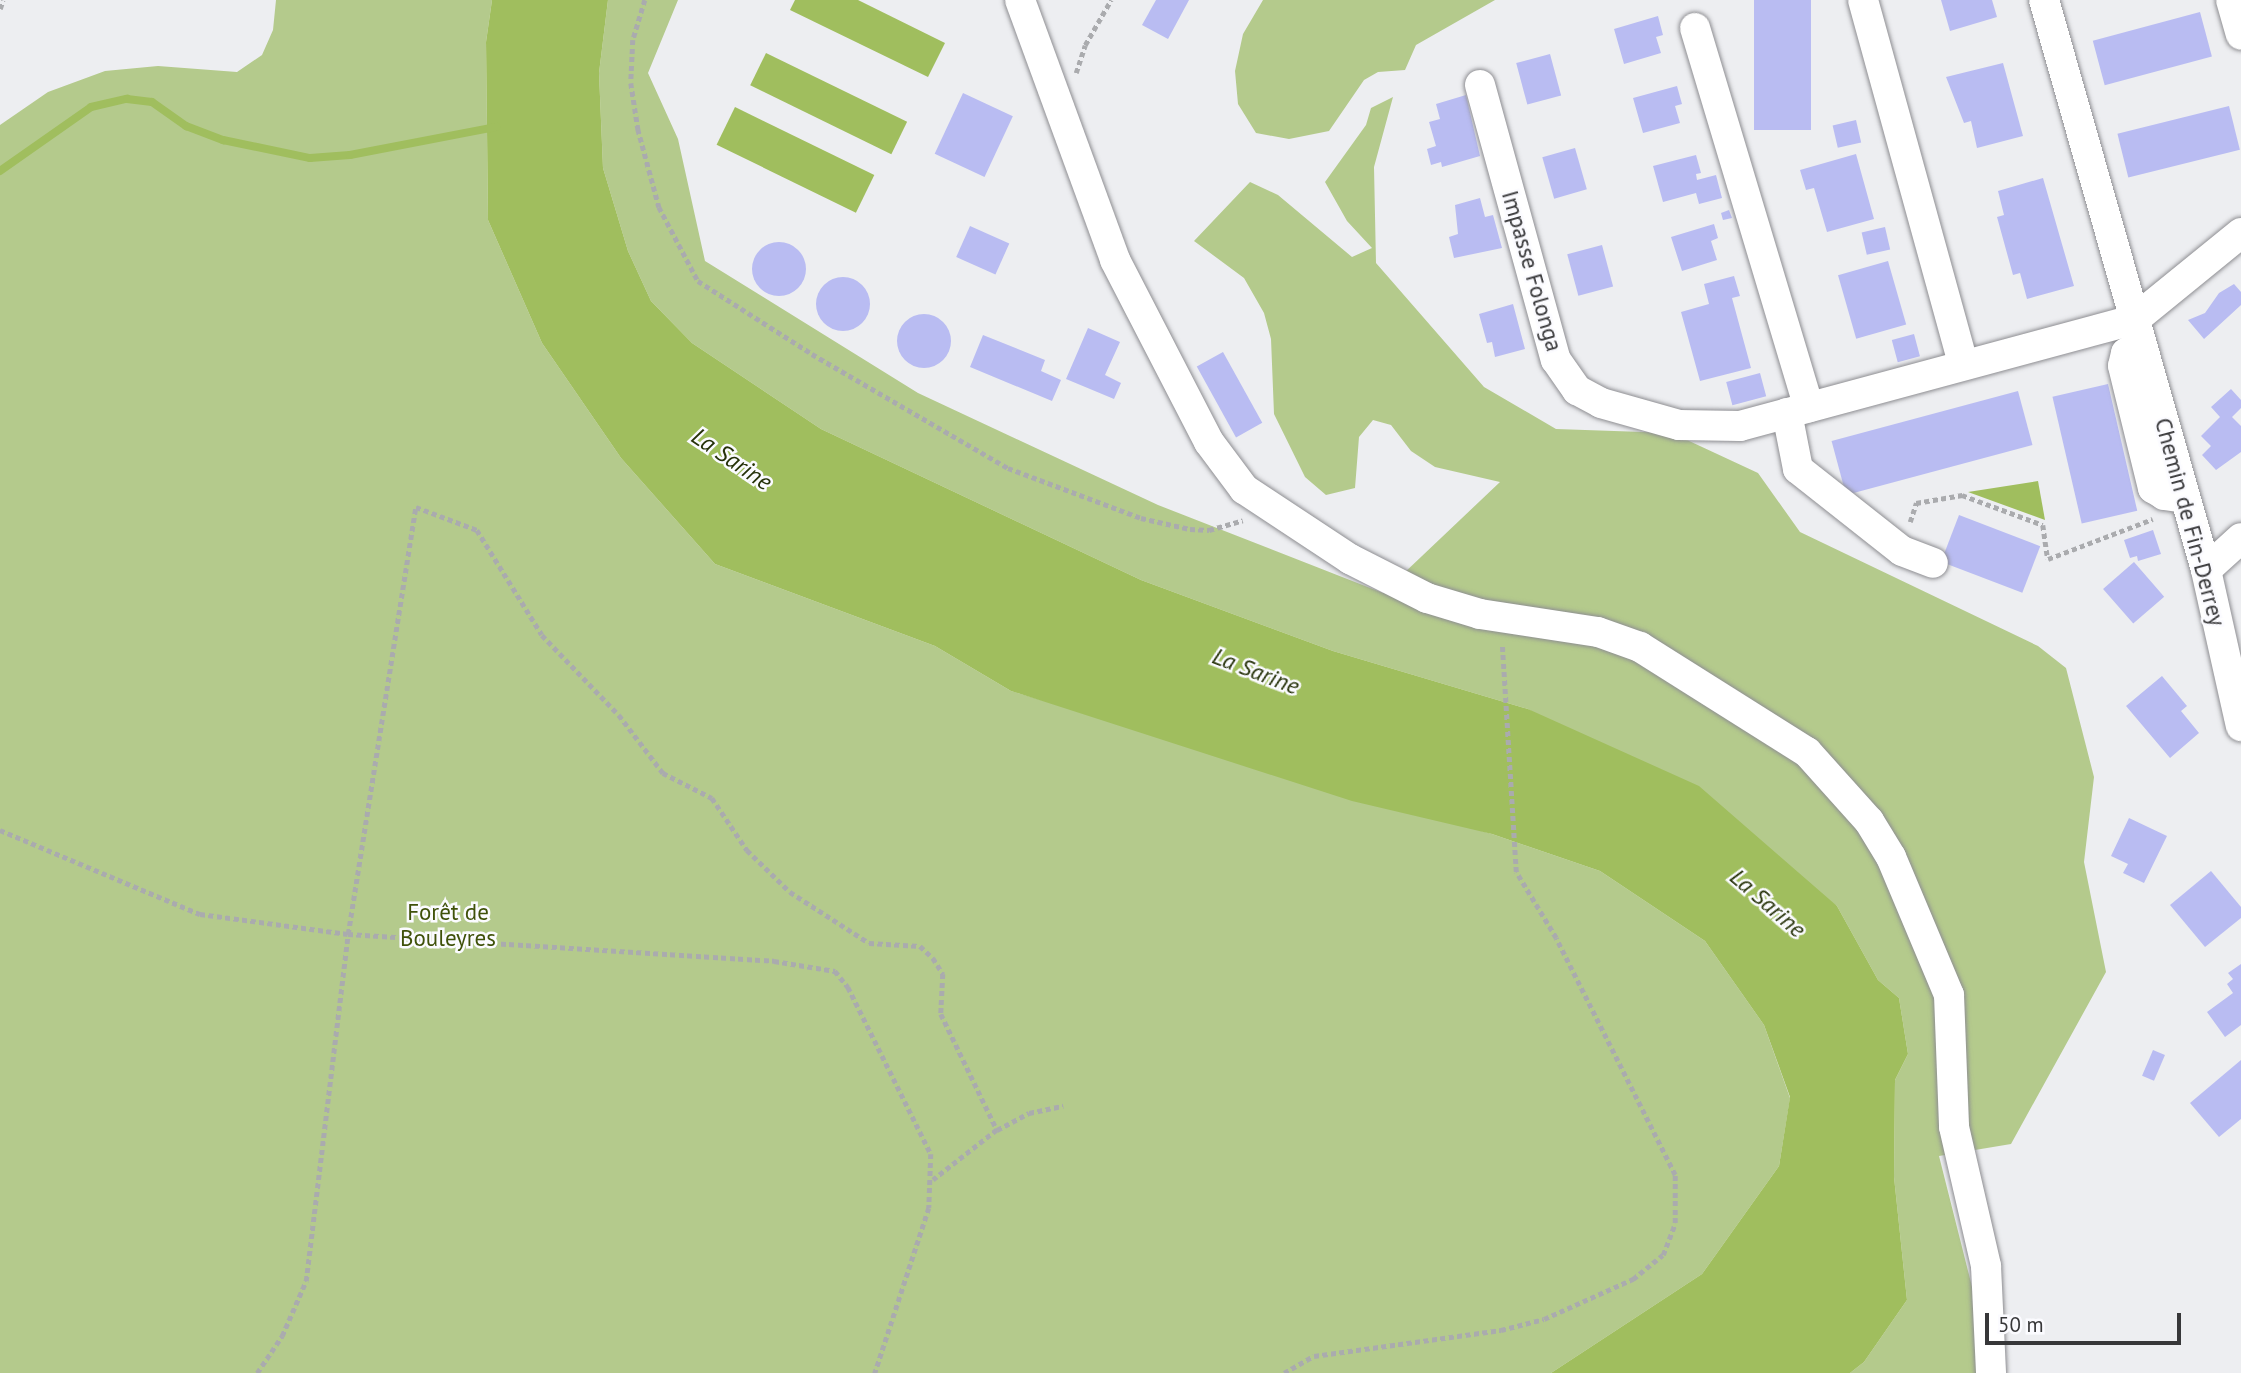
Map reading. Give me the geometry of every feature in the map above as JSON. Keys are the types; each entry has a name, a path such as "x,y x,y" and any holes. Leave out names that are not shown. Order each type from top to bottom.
{"street":[{"path":"1020,0 1115,260 1222,464 1265,505 1350,559 1427,598 1480,614 1598,632 1640,646 1807,752 1846,792 1891,857 1949,995 1954,1127 1986,1266 1991,1373"},
{"path":"1863,0 1963,364"},
{"name":"Chemin de Fin-Derrey","path":"2044,0 2138,331 2175,507 2206,570 2241,726"},
{"path":"2231,0 2241,36"},
{"path":"1695,28 1798,410 1798,468 1900,549 1933,563"},
{"name":"Impasse Folonga","path":"1480,85 1556,360 1577,390 1601,403 1679,425 1740,426 1963,364 2138,331"},
{"path":"2138,331 2241,233"},
{"path":"2206,570 2241,538"}],"path":[{"path":"0,9 3,0"},
{"path":"645,0 633,40 631,83 638,129 659,207 698,281 954,439 1064,492 1190,529 1240,523 1265,505"},
{"path":"1062,121 1085,45 1111,0"},
{"path":"1900,549 1916,503 1962,495 2043,525 2048,559 2175,507"},
{"path":"257,1373 282,1336 306,1281 348,934 416,507 477,530 542,635 619,715 663,773 712,799 747,850 790,892 869,943 920,946 933,958 943,974 941,1014 997,1130"},
{"path":"1284,1373 1314,1356 1501,1330 1576,1306 1633,1279 1663,1255 1675,1223 1675,1175 1556,938 1516,872 1507,682"},
{"path":"0,830 200,914 348,934 774,961 835,971 848,987 925,1137 933,1180 917,1256 875,1373"},
{"path":"933,1180 997,1130 1029,1113 1063,1106"}],"green space":[{"name":"Forêt de Bouleyres","path":"276,0 492,0 486,42 488,220 542,343 621,458 715,564 935,646 1011,691 1492,834 1600,871 1705,941 1764,1025 1790,1098 1779,1166 1702,1274 1551,1373 0,1373 0,125 48,92 105,71 158,66 237,72 262,55 273,30"},
{"path":"608,0 678,0 648,73 678,139 705,261 918,393 1158,505 1383,593 1500,482 1435,467 1411,451 1391,425 1373,420 1359,437 1355,488 1326,495 1305,477 1274,414 1271,339 1264,313 1244,278 1194,241 1250,182 1278,195 1352,257 1372,248 1347,221 1325,182 1366,125 1371,108 1393,97 1374,167 1376,263 1484,387 1556,429 1672,433 1758,473 1800,532 2038,646 2066,668 2094,777 2084,862 2106,972 2011,1144 1939,1156 1989,1354 1987,1373 1850,1373 1864,1362 1907,1300 1894,1177 1895,1080 1908,1054 1899,998 1878,980 1837,906 1528,709 1333,651 1141,580 821,429 692,343 651,301 628,251 603,168 599,73"},
{"path":"1263,0 1495,0 1416,45 1405,70 1378,72 1364,80 1329,131 1289,139 1256,133 1238,104 1235,71 1243,34"}],"water":[{"name":"La Sarine","path":"492,0 608,0 599,73 603,168 628,251 651,301 692,343 821,429 1141,580 1333,651 1528,709 1699,786 1837,906 1878,980 1899,998 1908,1054 1895,1080 1894,1177 1907,1300 1864,1362 1850,1373 1551,1373 1702,1274 1779,1166 1790,1097 1764,1025 1705,941 1600,871 1492,834 1352,801 1011,691 935,646 715,564 621,458 542,343 488,220 486,42"},
{"path":"795,0 858,0 945,43 928,77 790,10"},
{"path":"766,53 907,122 891,154 750,85"},
{"path":"735,107 874,175 856,213 717,145"},
{"path":"2038,481 2045,520 1968,492"}],"building":[{"path":"1156,0 1189,0 1168,39 1142,25"},
{"path":"1754,0 1811,0 1811,130 1754,130"},
{"path":"1941,0 1992,0 1997,17 1950,31"},
{"path":"2200,12 2212,56 2105,85 2093,41"},
{"path":"1658,16 1663,35 1656,37 1661,53 1624,64 1614,29"},
{"path":"1550,54 1561,96 1527,105 1516,63"},
{"path":"2003,63 2023,136 1977,148 1971,121 1964,123 1946,77"},
{"path":"1677,86 1682,104 1675,106 1680,123 1643,133 1633,98"},
{"path":"963,93 1013,116 985,177 935,154"},
{"path":"1466,95 1480,156 1442,167 1441,162 1431,165 1427,149 1436,146 1429,122 1440,119 1436,104"},
{"path":"2229,106 2240,150 2128,177 2117,134"},
{"path":"1856,120 1861,142 1838,148 1833,125"},
{"path":"1575,148 1587,189 1554,199 1542,157"},
{"path":"1856,154 1874,219 1827,232 1814,188 1806,190 1800,170"},
{"path":"1696,155 1701,173 1696,174 1697,180 1716,175 1722,198 1699,204 1696,193 1663,202 1653,166"},
{"path":"2043,178 2074,286 2027,299 2020,273 2013,275 1997,217 2004,215 1998,191"},
{"path":"1480,198 1485,217 1493,215 1502,248 1454,258 1449,237 1458,234 1455,205"},
{"path":"1729,210 1732,218 1723,220 1721,213"},
{"path":"1714,224 1718,238 1711,241 1717,260 1682,271 1671,237"},
{"path":"970,226 1009,243 995,275 956,257"},
{"path":"1885,227 1890,249 1867,255 1862,232"},
{"path":"779,242 798,250 806,269 798,288 779,296 760,288 752,269 760,250"},
{"path":"1602,245 1613,287 1578,296 1567,254"},
{"path":"1888,261 1906,324 1856,339 1838,275"},
{"path":"1734,276 1740,296 1732,298 1751,368 1700,381 1681,312 1709,304 1704,284"},
{"path":"843,277 862,285 870,304 862,323 843,331 824,323 816,304 824,285"},
{"path":"2234,284 2241,292 2241,305 2204,339 2188,320 2205,313 2219,293"},
{"path":"1513,304 1525,349 1495,357 1492,342 1487,343 1479,314"},
{"path":"924,314 943,322 951,341 943,360 924,368 905,360 897,341 905,322"},
{"path":"1088,328 1120,342 1105,375 1121,383 1114,399 1066,379"},
{"path":"1914,334 1920,356 1898,362 1892,340"},
{"path":"983,335 1045,360 1041,371 1061,380 1052,401 970,367"},
{"path":"1223,352 1262,423 1236,437 1197,367"},
{"path":"1760,373 1766,396 1732,405 1726,382"},
{"path":"2108,384 2137,511 2082,523 2052,397"},
{"path":"2231,389 2241,400 2241,408 2232,417 2241,426 2241,452 2216,470 2202,455 2211,446 2201,436 2220,417 2211,407"},
{"path":"2018,391 2032,445 1846,495 1832,441"},
{"path":"1959,515 2040,546 2022,593 1941,562"},
{"path":"2153,530 2161,554 2138,561 2137,556 2130,558 2124,540"},
{"path":"2134,562 2164,597 2133,624 2103,589"},
{"path":"2162,676 2187,706 2181,711 2199,733 2170,758 2126,706"},
{"path":"2129,818 2167,836 2144,883 2123,873 2128,864 2111,856"},
{"path":"2211,871 2241,907 2241,918 2205,947 2170,905"},
{"path":"2241,964 2241,1025 2225,1037 2207,1012 2233,993 2227,984 2233,979 2228,973"},
{"path":"2153,1050 2165,1055 2154,1081 2142,1076"},
{"path":"2241,1060 2241,1119 2219,1137 2190,1103"}],"waterway":[{"path":"0,171 91,107 127,99 152,102 186,126 223,140 310,158 350,155 496,127"}]}
